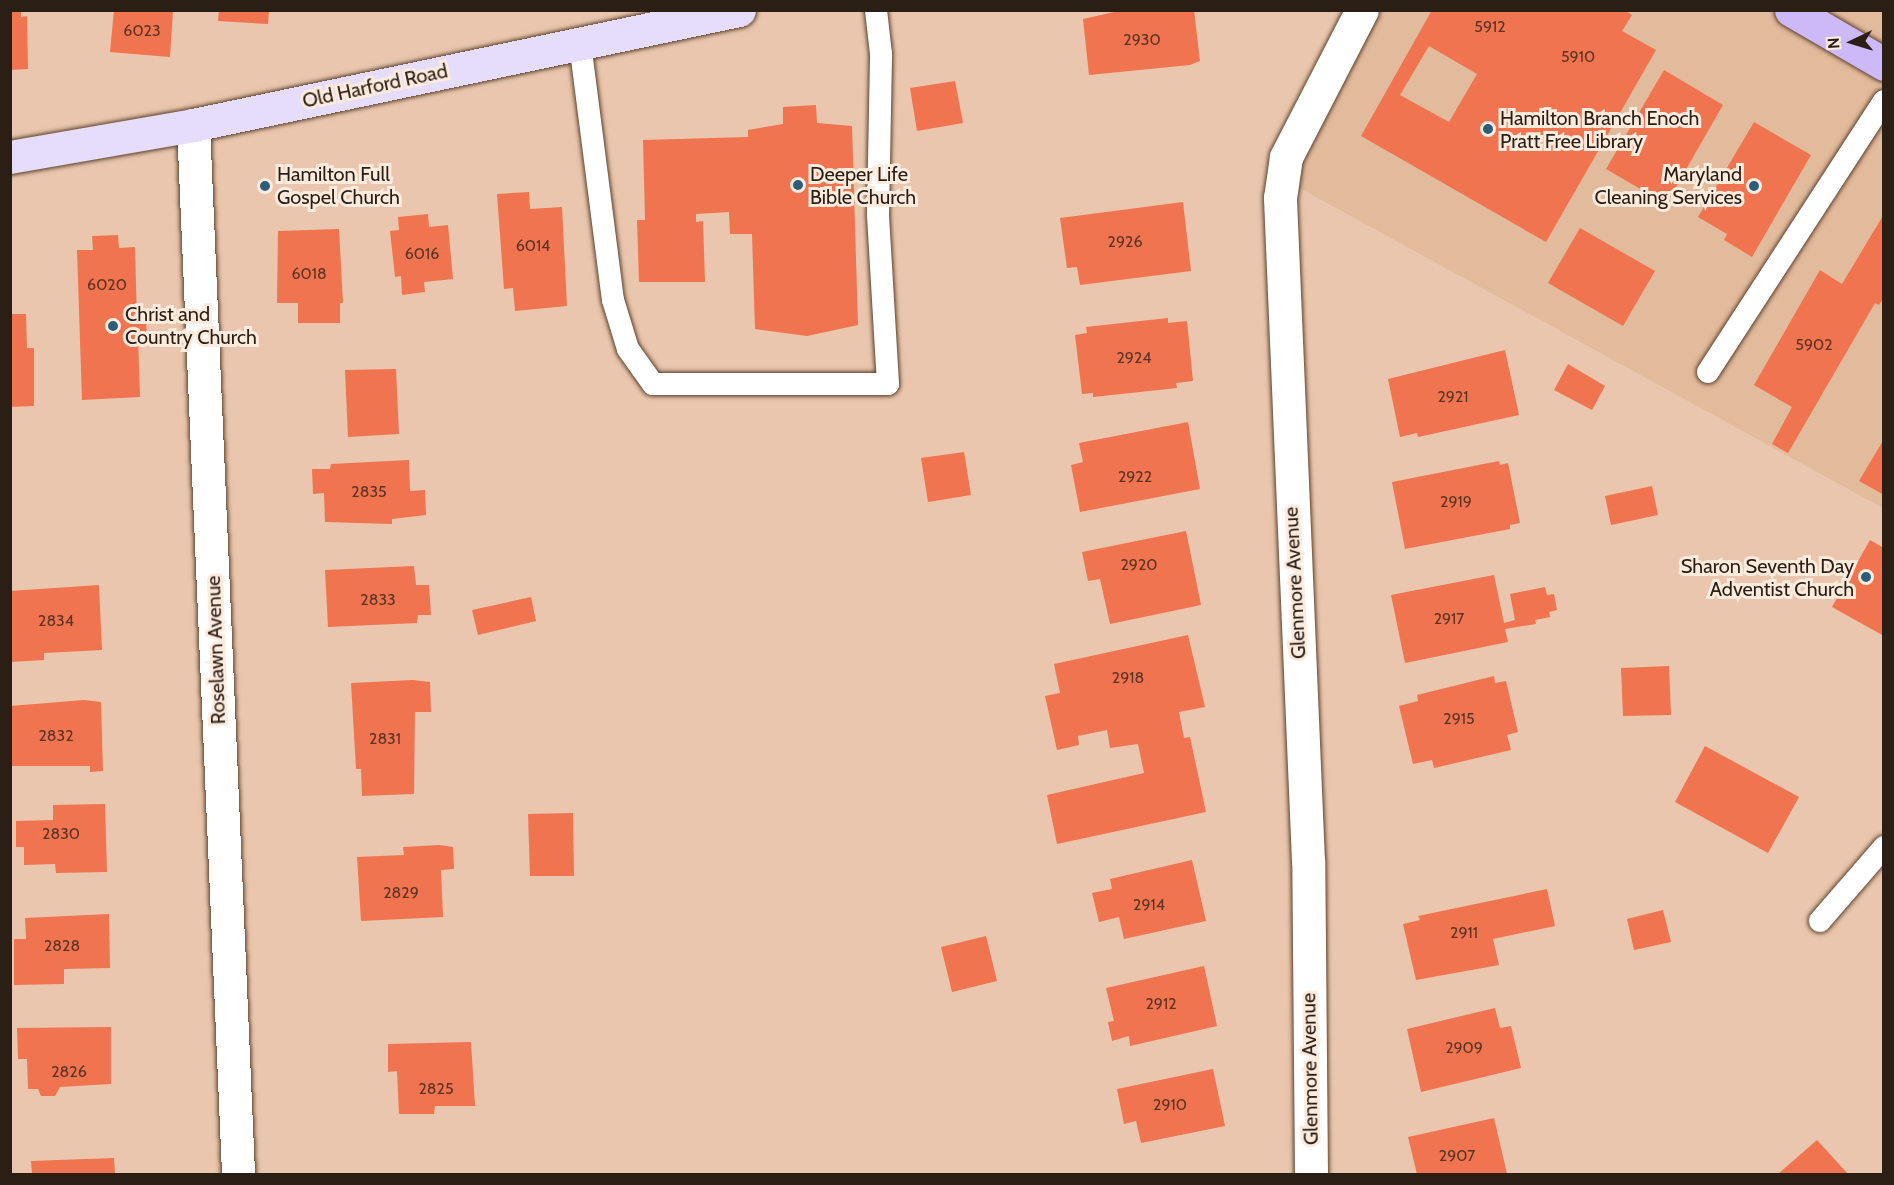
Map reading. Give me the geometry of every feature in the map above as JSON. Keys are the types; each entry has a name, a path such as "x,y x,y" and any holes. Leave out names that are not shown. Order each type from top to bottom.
{"main road":[{"path":"1791,10 1884,64"}],"street":[{"name":"Old Harford Road","path":"10,157 193,125 740,10"},
{"name":"Glenmore Avenue","path":"1311,1174 1308,861 1280,198 1286,157 1362,10"},
{"name":"Roselawn Avenue","path":"193,125 238,1174"}],"lane":[{"path":"580,43 613,300 628,349 653,384 888,384 878,214 880,54 876,10"},
{"path":"1708,372 1884,101"},
{"path":"1820,921 1884,847"}],"shaded area":[{"path":"1375,11 1883,11 1883,508 1287,181"}],"building":[{"path":"10,10 21,10 21,17 27,16 28,69 10,70"},
{"path":"114,10 173,10 170,57 110,52"},
{"path":"219,10 269,10 268,24 218,21"},
{"path":"1123,10 1194,10 1200,61 1190,65 1089,75 1083,19"},
{"name":"Hamilton Branch Enoch Pratt Free Library","path":"1432,10 1624,10 1632,15 1622,31 1656,50 1546,242 1361,136","holes":["1429,46 1477,74 1449,122 1400,95"]},
{"path":"1664,70 1723,105 1666,204 1606,169"},
{"path":"955,81 963,123 917,131 910,88"},
{"path":"816,105 817,123 852,126 858,325 807,336 755,329 752,234 730,234 729,212 696,214 696,222 703,221 705,282 639,282 637,220 645,220 643,140 748,137 748,130 783,124 783,107"},
{"name":"Maryland Cleaning Services","path":"1754,122 1811,155 1752,257 1724,240 1727,234 1698,217"},
{"path":"529,192 530,209 562,207 567,306 515,311 513,288 504,289 497,194"},
{"path":"1183,202 1191,271 1080,285 1077,267 1067,268 1060,218"},
{"path":"428,214 429,227 448,225 453,279 424,282 425,292 402,295 401,276 395,277 390,231 399,230 398,217"},
{"path":"1884,214 1884,297 1879,305 1875,303 1788,453 1772,444 1792,407 1754,385 1820,270 1842,284"},
{"path":"1580,228 1655,271 1623,326 1548,283"},
{"path":"339,229 343,303 340,303 340,323 298,323 298,303 277,303 278,231"},
{"path":"118,235 119,248 135,247 137,321 146,321 147,336 138,336 140,397 82,400 77,250 93,250 92,236"},
{"path":"10,314 26,314 27,348 34,348 34,406 10,407"},
{"path":"1168,318 1168,323 1187,321 1193,381 1176,383 1177,388 1093,397 1093,393 1082,394 1075,335 1087,333 1086,327"},
{"path":"1505,350 1519,415 1418,437 1417,433 1400,437 1388,379"},
{"path":"1568,364 1605,386 1592,410 1554,390"},
{"path":"396,369 399,434 348,437 345,370"},
{"path":"1188,422 1200,489 1080,512 1071,465 1083,462 1079,443"},
{"path":"1884,439 1884,495 1859,481"},
{"path":"964,452 971,495 928,502 921,458"},
{"path":"409,460 410,491 425,490 426,515 392,519 392,524 325,522 324,493 313,494 312,469 330,469 331,464"},
{"path":"1499,461 1500,465 1508,463 1520,523 1510,525 1510,529 1405,549 1392,482"},
{"path":"1652,486 1658,515 1611,525 1605,496"},
{"path":"1186,531 1201,605 1110,624 1100,579 1088,581 1082,552"},
{"name":"Sharon Seventh Day Adventist Church","path":"1870,540 1884,548 1884,636 1832,607"},
{"path":"414,566 416,585 429,585 431,615 418,615 417,623 328,627 325,570"},
{"path":"1494,575 1504,623 1515,620 1510,594 1545,587 1547,595 1554,594 1557,610 1549,612 1550,617 1535,620 1536,624 1505,629 1508,642 1405,663 1391,595"},
{"path":"99,585 102,650 44,653 44,660 10,662 10,591"},
{"path":"531,597 536,621 478,635 472,610"},
{"path":"1188,635 1205,707 1179,712 1184,738 1190,737 1206,812 1057,844 1047,795 1144,773 1138,744 1110,748 1107,730 1078,736 1079,745 1057,750 1045,696 1060,693 1054,664"},
{"path":"1669,666 1671,715 1623,716 1621,668"},
{"path":"1494,676 1495,683 1506,681 1518,732 1507,735 1511,750 1434,768 1432,760 1413,764 1399,706 1418,701 1417,695"},
{"path":"413,680 430,682 431,712 415,712 414,794 362,796 361,769 356,769 351,683"},
{"path":"84,700 101,702 103,771 90,772 90,766 10,766 10,706"},
{"path":"1705,746 1799,797 1768,853 1675,802"},
{"path":"105,804 107,872 56,873 55,864 24,865 24,847 16,847 16,821 53,820 53,805"},
{"path":"573,813 574,876 530,876 528,814"},
{"path":"439,845 453,847 454,869 441,870 443,917 361,921 357,857 404,855 403,847"},
{"path":"1192,860 1206,921 1124,939 1119,917 1099,922 1092,893 1112,889 1110,879"},
{"path":"1547,889 1555,926 1493,939 1499,965 1416,980 1403,924 1420,920 1418,916"},
{"path":"1663,910 1671,942 1634,950 1627,919"},
{"path":"109,914 110,968 64,969 64,984 14,985 14,939 26,939 25,918"},
{"path":"986,936 997,981 952,992 941,947"},
{"path":"1204,966 1217,1026 1130,1046 1129,1036 1112,1041 1108,1022 1114,1021 1106,988"},
{"path":"1495,1008 1500,1028 1511,1026 1521,1068 1421,1092 1407,1029"},
{"path":"111,1027 111,1084 60,1087 55,1096 41,1096 38,1089 28,1089 27,1059 18,1059 17,1028"},
{"path":"471,1042 475,1106 435,1106 434,1114 399,1114 397,1071 388,1072 388,1044"},
{"path":"1213,1069 1225,1126 1141,1143 1136,1121 1124,1124 1117,1089"},
{"path":"1494,1118 1507,1174 1417,1174 1408,1137"},
{"path":"1817,1140 1848,1174 1778,1174"},
{"path":"114,1158 115,1174 32,1174 31,1161"}],"place":[{"name":"Hamilton Branch Enoch Pratt Free Library","path":"1488,129"},
{"name":"Deeper Life Bible Church","path":"798,185"},
{"name":"Hamilton Full Gospel Church","path":"265,186"},
{"name":"Maryland Cleaning Services","path":"1754,186"},
{"name":"Christ and Country Church","path":"113,326"},
{"name":"Sharon Seventh Day Adventist Church","path":"1866,577"}]}
